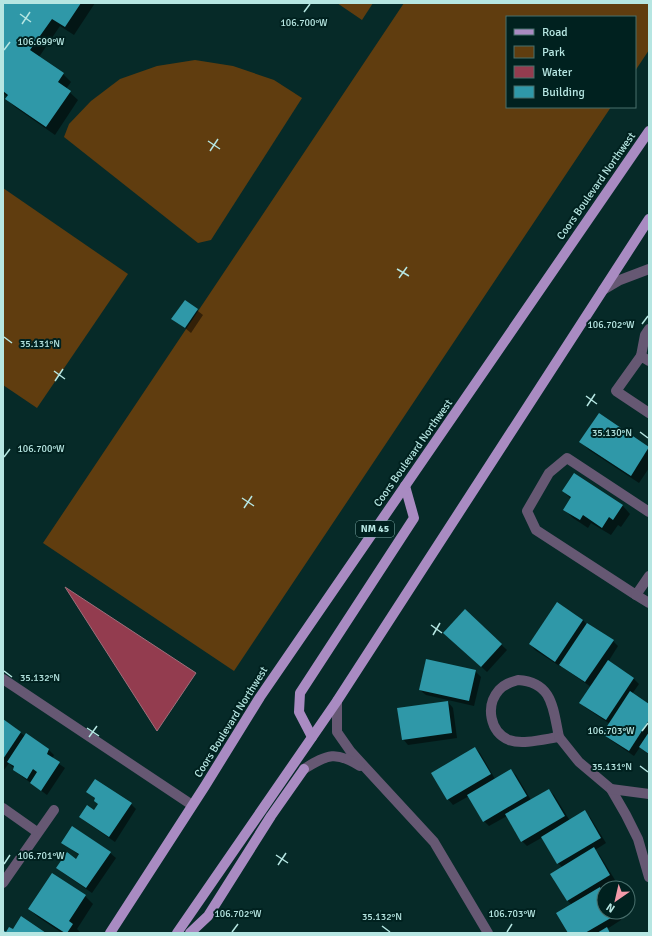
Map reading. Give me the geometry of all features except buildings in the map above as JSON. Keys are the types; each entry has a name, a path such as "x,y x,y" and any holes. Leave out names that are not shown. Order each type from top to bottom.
{"main road":[{"name":"Coors Boulevard Northwest","path":"110,933 260,697 649,131"},
{"path":"177,933 337,701 649,219"},
{"path":"312,736 300,712 300,693 414,518 404,486"},
{"path":"190,933 208,916 271,816 304,769"}],"street":[{"path":"603,290 620,280 649,269"},
{"path":"649,329 645,335 645,359 616,391 649,413"},
{"path":"649,512 567,458 550,473 527,511 536,530 649,603"},
{"path":"636,595 649,576"},
{"path":"3,679 192,805"},
{"path":"559,737 518,742 509,740 500,734 494,727 491,718 493,699 499,690 508,683 518,680 529,681 539,685 547,692 552,702 559,737 579,762 611,789 638,839 649,877"},
{"path":"337,701 337,732 351,752 374,775 434,842 488,933"},
{"path":"304,769 322,758 338,756 348,759 374,775"},
{"path":"611,789 649,794"},
{"path":"3,808 37,832"},
{"path":"3,883 37,832 54,810"}],"green space":[{"path":"337,3 373,3 362,20"},
{"path":"404,3 649,3 649,50 636,70 636,16 506,16 506,108 610,108 234,671 43,543"},
{"path":"195,60 233,66 274,80 302,98 211,240 198,243 64,137 69,124 91,101 120,79 157,66"},
{"path":"3,188 128,274 37,408 3,385"}],"water":[{"path":"65,587 196,673 157,731"}]}
